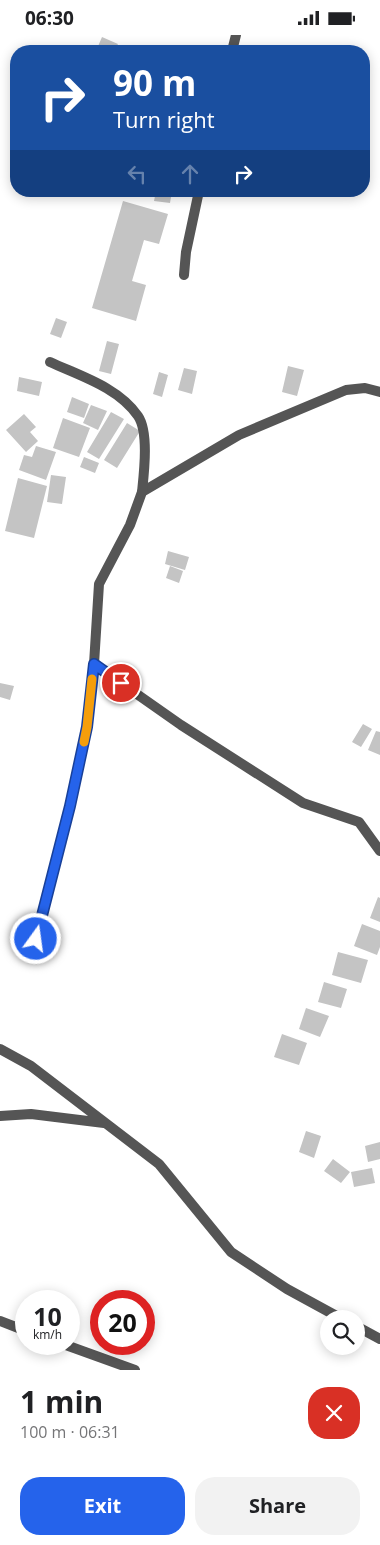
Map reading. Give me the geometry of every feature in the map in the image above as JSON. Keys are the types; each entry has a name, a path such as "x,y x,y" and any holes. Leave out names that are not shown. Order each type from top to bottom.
{"street":[{"path":"184,275 186,252 198,197"},
{"path":"36,939 70,806 87,727 100,584 130,525 142,492 145,444 139,417 118,394 50,361"},
{"path":"142,492 239,435 346,389 365,389 380,392"},
{"path":"94,664 181,725 303,803 359,822 380,851"},
{"path":"0,1049 31,1066 159,1164 231,1252 287,1289 326,1310"},
{"path":"0,1116 31,1114 105,1123"},
{"path":"0,1321 15,1327"},
{"path":"365,1332 380,1339"},
{"path":"80,1350 135,1370"}],"building":[{"path":"102,37 118,44 117,45 99,45"},
{"path":"155,197 171,197 170,203 154,201"},
{"path":"123,201 168,214 159,244 144,240 132,281 146,285 136,321 92,308"},
{"path":"56,318 67,322 61,338 50,334"},
{"path":"107,341 119,344 111,374 99,371"},
{"path":"288,366 304,370 297,396 282,392"},
{"path":"184,368 197,371 192,394 178,390"},
{"path":"159,372 168,375 162,397 153,394"},
{"path":"19,377 42,382 39,396 17,391"},
{"path":"72,397 89,404 84,418 67,412"},
{"path":"91,405 107,411 98,430 83,423"},
{"path":"111,412 124,419 99,459 87,452"},
{"path":"24,414 36,427 30,432 38,441 26,452 6,430"},
{"path":"63,418 90,428 79,457 53,448"},
{"path":"127,423 140,431 117,468 104,460"},
{"path":"36,446 56,452 46,480 19,470 24,455 32,457"},
{"path":"84,457 99,463 95,473 80,467"},
{"path":"51,475 66,477 62,504 47,502"},
{"path":"18,478 47,486 34,538 5,531"},
{"path":"168,551 189,557 185,570 165,564"},
{"path":"170,566 183,571 179,583 166,578"},
{"path":"0,683 14,686 10,700 0,697"},
{"path":"363,724 372,729 361,747 352,742"},
{"path":"376,731 380,732 380,755 368,750"},
{"path":"378,897 380,898 380,922 370,918"},
{"path":"362,924 380,931 380,947 377,955 354,946"},
{"path":"338,952 368,960 361,983 332,975"},
{"path":"324,982 347,989 341,1008 318,1002"},
{"path":"306,1008 329,1016 320,1037 299,1029"},
{"path":"282,1034 307,1043 299,1065 274,1057"},
{"path":"306,1131 321,1136 314,1158 299,1152"},
{"path":"380,1142 380,1159 368,1162 365,1146"},
{"path":"333,1159 350,1172 341,1183 324,1171"},
{"path":"372,1168 375,1183 354,1187 351,1172"}],"slow traffic":[{"path":"84,742 92,679"}],"route":[{"path":"36,939 70,806 87,727 94,664 121,683"}]}
